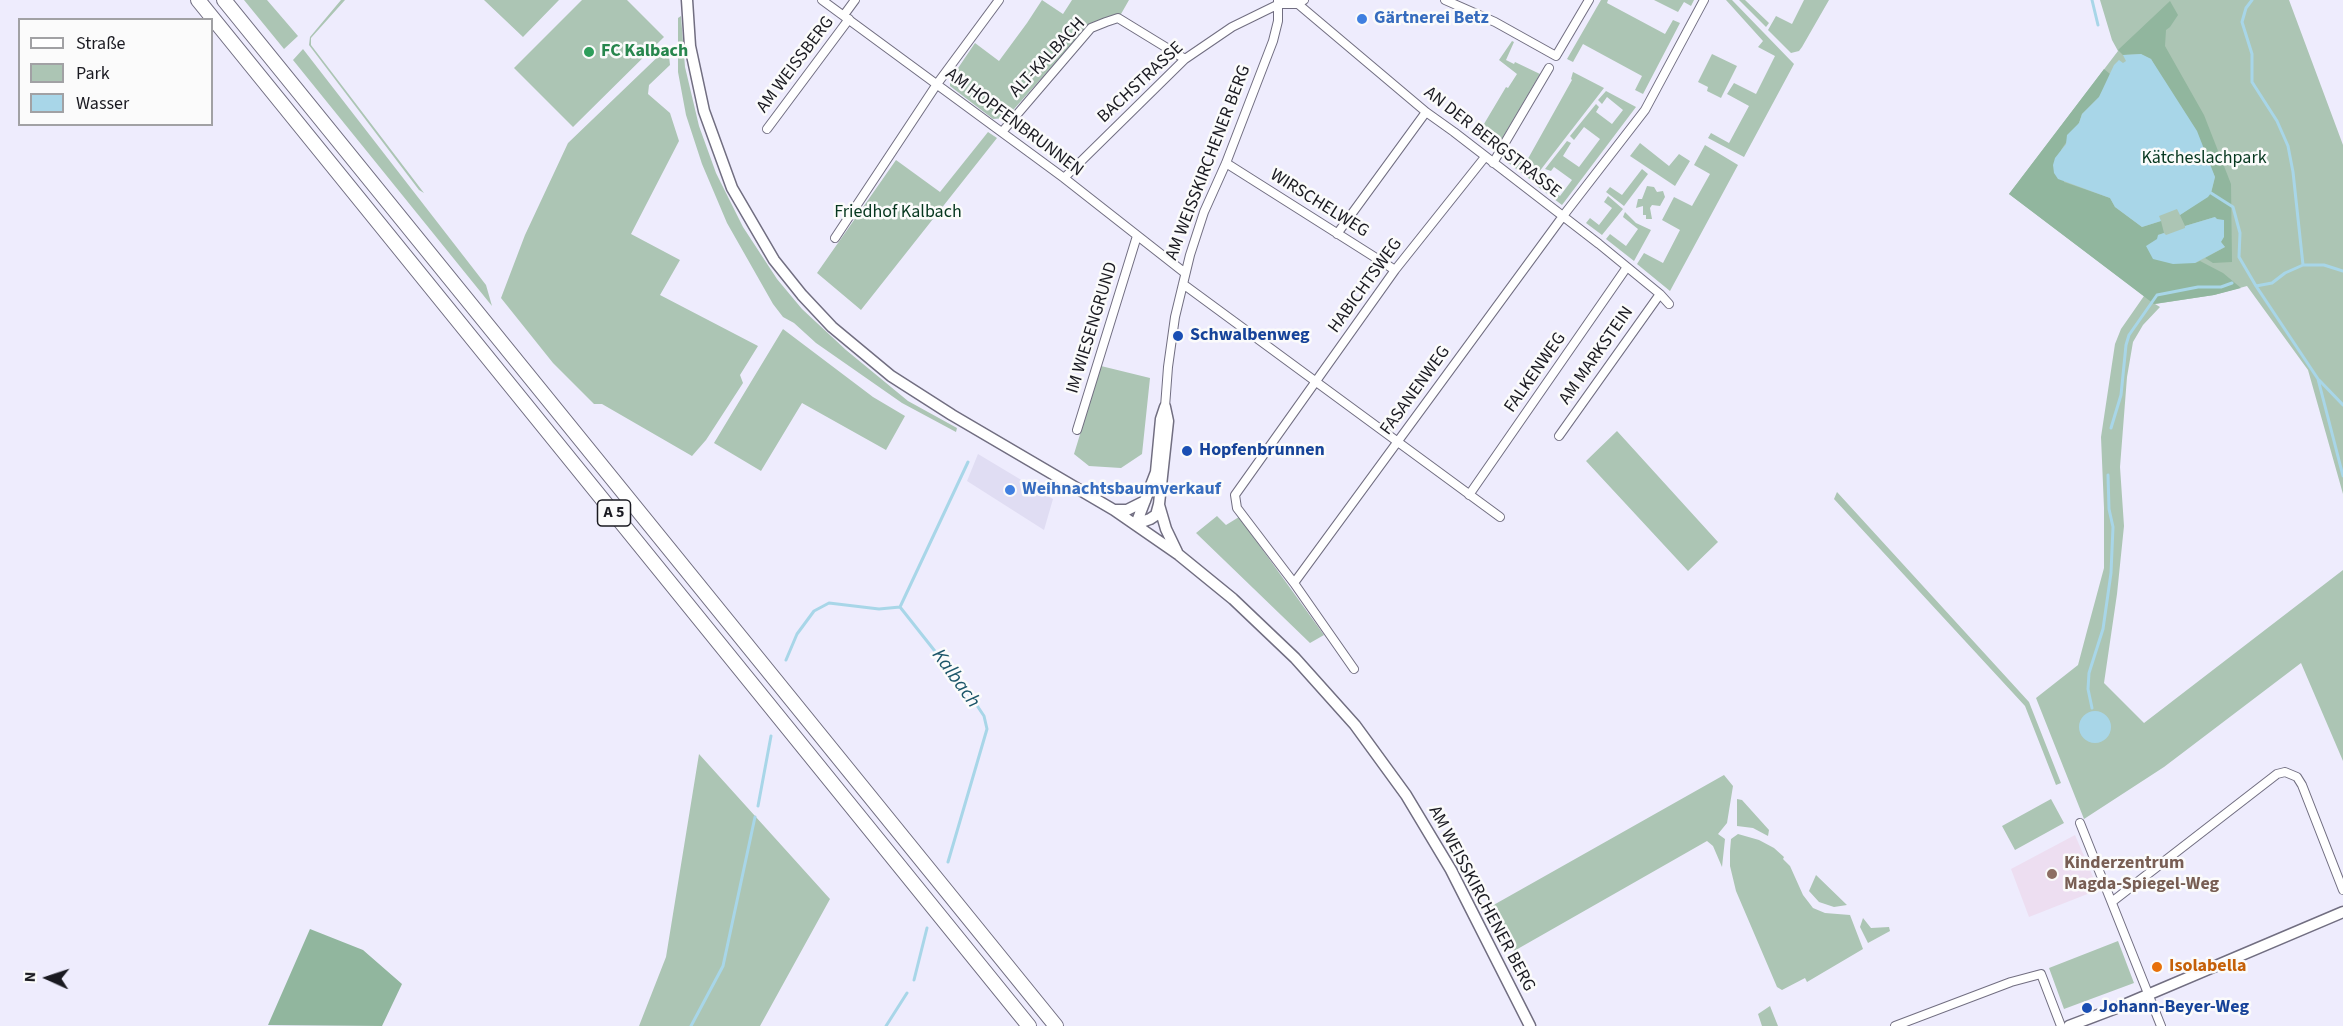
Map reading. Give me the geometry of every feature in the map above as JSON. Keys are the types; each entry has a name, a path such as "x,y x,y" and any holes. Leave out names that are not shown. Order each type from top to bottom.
{"highway":[{"name":"A 5","path":"198,0 213,18"},
{"name":"A 5","path":"224,0 1056,1026"},
{"name":"A 5","path":"213,19 1029,1026"}],"main road":[{"path":"687,0 690,46 704,111 732,188 774,260 802,295 832,327 891,376 952,415 1136,524 1156,515 1159,504"},
{"name":"AM WEISSKIRCHENER BERG","path":"1165,407 1161,419 1156,472 1136,524 1233,599 1295,658 1355,724 1406,795 1451,870 1530,1026"},
{"name":"AM WEISSKIRCHENER BERG","path":"1165,407 1168,421 1159,504 1166,529 1179,555"},
{"path":"1114,510 1127,510 1145,501"},
{"path":"2069,1026 2343,912"}],"street":[{"name":"AM HOPFENBRUNNEN","path":"822,0 1064,178 1185,273"},
{"name":"AM WEISSBERG","path":"767,129 846,17 855,0"},
{"path":"835,238 937,84 999,0"},
{"path":"1445,0 1495,22 1556,56 1589,0"},
{"name":"FASANENWEG","path":"1294,583 1563,216 1645,110 1704,0"},
{"path":"1279,2 1301,2"},
{"name":"BACHSTRASSE","path":"1064,178 1185,59 1232,27 1279,2"},
{"name":"AM WEISSKIRCHENER BERG","path":"1165,407 1172,335 1185,273 1204,212 1226,164 1273,41 1278,21 1279,2"},
{"name":"AN DER BERGSTRASSE","path":"1301,2 1426,112 1563,216 1660,294 1669,304"},
{"name":"ALT-KALBACH","path":"1002,132 1091,28 1106,22 1118,18 1185,59"},
{"path":"1493,163 1549,68"},
{"path":"1337,234 1426,112"},
{"name":"HABICHTSWEG","path":"1294,583 1237,508 1234,495 1395,270 1485,157"},
{"name":"WIRSCHELWEG","path":"1226,164 1395,270"},
{"name":"IM WIESENGRUND","path":"1077,430 1137,236"},
{"name":"FALKENWEG","path":"1469,495 1627,267"},
{"path":"1182,284 1500,518"},
{"name":"AM MARKSTEIN","path":"1559,436 1660,294"},
{"path":"1294,583 1354,669"},
{"path":"2112,901 2277,774 2284,772 2297,777 2302,785 2343,890"},
{"path":"2080,823 2161,1026"},
{"path":"2120,946 2129,942"},
{"path":"1895,1026 2011,982 2045,975 2061,1026"}],"shaded area":[{"name":"Weihnachtsbaumverkauf","path":"978,454 1053,499 1044,530 967,481"},
{"name":"Kinderzentrum Magda-Spiegel-Weg","path":"2075,835 2094,879 2087,883 2090,893 2029,917 2011,869"}],"green space":[{"path":"244,0 267,0 298,36 284,49"},
{"path":"341,0 345,0 311,38 311,45 424,193 419,190 309,45 310,37"},
{"path":"484,0 559,0 523,37"},
{"name":"FC Kalbach","path":"582,0 627,0 664,37 573,127 514,68"},
{"path":"1042,0 1063,14 1072,0 1129,0 1121,14 1089,25 1006,118 993,119 950,86 950,80 975,43 999,61"},
{"path":"1601,0 1608,0 1607,3 1665,34 1673,20 1680,23 1643,94 1635,90 1642,76 1583,44 1573,62 1567,59"},
{"path":"1654,0 1694,0 1691,6 1684,2 1678,12"},
{"path":"1726,0 1732,0 1794,64 1744,157 1708,138 1711,133 1729,143 1749,106 1727,94 1734,83 1756,94 1775,56 1758,47 1763,41"},
{"path":"1739,0 1745,0 1769,23 1766,27"},
{"path":"1804,0 1829,0 1802,47 1799,51 1791,53 1768,30 1776,16 1792,24"},
{"name":"Kätcheslachpark","path":"2100,0 2289,0 2343,145 2343,494 2308,370 2247,286 2214,295 2155,304 2160,307 2143,325 2133,342 2127,377 2120,467 2124,526 2104,683 2144,723 2343,570 2343,761 2301,663 2164,767 2084,819 2036,698 2078,665 2104,568 2101,437 2115,344 2121,329 2144,296 2009,194 2118,51 2112,40"},
{"path":"2170,1 2178,15 2166,30 2165,46 2204,115 2231,184 2232,262 2213,263 2205,258 2225,247 2221,242 2215,217 2185,226 2180,215 2211,193 2215,177 2206,156 2151,59 2141,54 2123,55 2118,50"},
{"path":"681,16 685,67 699,126 716,173 743,227 777,279 802,309 846,350 908,401 957,428 956,432 902,403 816,343 794,323 783,317 773,304 727,223 702,164 686,115 678,72 678,18"},
{"path":"1512,41 1514,42 1506,60 1540,74 1500,142 1481,129 1506,87 1508,88 1517,74 1499,60"},
{"path":"668,47 670,65 649,85 648,94 670,113 679,141 631,234 680,260 660,295 758,346 740,375 743,383 706,440 692,456 602,404 594,404 553,363 501,298 525,235 568,143"},
{"path":"303,49 486,285 492,306 293,60"},
{"path":"1712,54 1737,66 1721,98 1707,91 1708,87 1698,82"},
{"path":"2104,69 2110,74 2107,82 2099,97 2082,114 2079,123 2061,150 2064,182 2110,198 2115,207 2142,227 2161,221 2164,233 2158,235 2195,263 2200,261 2223,273 2241,288 2214,295 2154,304 2009,194"},
{"path":"1573,72 1604,88 1532,181 1507,162 1510,156 1525,164 1572,80"},
{"path":"1606,91 1636,107 1562,205 1537,186 1542,183 1560,196 1572,180 1554,167 1551,171 1545,169 1567,141 1571,143 1563,156 1579,167 1600,139 1584,127 1574,140 1570,136 1596,104 1599,107 1596,112 1612,124 1623,110 1607,97 1602,104 1598,100"},
{"name":"Friedhof Kalbach","path":"988,132 997,138 861,310 817,273 896,160 940,192"},
{"path":"1640,143 1669,166 1679,154 1690,161 1675,186 1630,156"},
{"path":"1705,145 1738,165 1670,291 1637,264 1644,253 1663,263 1680,230 1662,220 1674,197 1692,206 1710,174 1694,165"},
{"path":"1642,169 1648,174 1624,206 1606,192 1610,187 1622,195"},
{"path":"1647,186 1654,187 1657,192 1663,191 1665,197 1660,206 1652,205 1650,208 1652,219 1646,219 1646,215 1643,215 1643,206 1636,208 1638,199 1642,199"},
{"path":"1608,196 1623,209 1602,235 1586,223 1590,218 1599,225 1612,208 1604,202"},
{"path":"1625,212 1636,223 1651,230 1634,261 1606,239 1610,234 1626,246 1638,229 1623,217"},
{"path":"783,329 873,397 905,416 886,450 802,403 761,471 714,443"},
{"path":"1101,366 1150,378 1142,454 1121,468 1089,466 1074,454"},
{"path":"1617,431 1718,542 1688,571 1586,461"},
{"path":"1837,492 2029,702 2061,783 2056,785 2025,706 1834,499"},
{"path":"1217,516 1226,525 1239,517 1324,635 1310,643 1196,533"},
{"path":"699,754 830,899 760,1026 639,1026 666,957"},
{"path":"1724,775 1733,786 1727,823 1718,834 1725,839 1722,867 1713,846 1707,841 1514,951 1490,907"},
{"path":"1737,799 1742,800 1769,830 1768,836 1753,828 1737,826"},
{"path":"2051,799 2064,823 2015,850 2002,826"},
{"path":"1738,834 1759,840 1774,848 1784,857 1803,895 1813,908 1825,913 1850,915 1863,949 1807,982 1805,978 1782,990 1777,987 1736,891 1730,866 1730,851 1731,839"},
{"path":"1816,875 1847,905 1834,907 1819,902 1809,891"},
{"path":"1863,918 1871,928 1889,927 1890,931 1868,943 1860,927"},
{"path":"310,929 363,950 402,984 382,1026 268,1025"},
{"path":"2118,941 2134,983 2064,1009 2049,968"},
{"path":"1770,1006 1778,1026 1762,1026 1758,1014"}],"water":[{"path":"2141,54 2151,59 2197,131 2215,177 2208,197 2180,215 2177,209 2159,216 2161,221 2142,227 2115,207 2110,198 2058,179 2053,165 2055,158 2066,144 2067,135 2079,123 2082,114 2099,97 2114,65 2119,60 2123,63 2126,61 2123,55"},
{"path":"2215,217 2224,220 2224,237 2221,242 2225,247 2195,263 2173,264 2153,259 2146,246 2157,239 2158,235 2164,233 2166,235 2185,228 2185,226"},
{"path":"2095,711 2106,716 2111,727 2106,738 2095,743 2084,738 2079,727 2084,716"}],"waterway":[{"path":"2092,0 2098,25"},
{"path":"2252,0 2246,8 2242,22 2252,54 2252,82 2277,121 2288,146 2303,265"},
{"path":"2211,193 2233,207 2240,233 2239,257 2318,379 2343,476"},
{"path":"2256,286 2272,283 2285,273 2303,265 2324,265 2343,271"},
{"path":"2111,428 2121,395 2129,335 2157,295 2198,287 2221,287 2232,283"},
{"path":"2319,380 2343,405"},
{"name":"Kalbach","path":"948,862 987,729 984,716 972,698 900,607 968,462"},
{"path":"2092,708 2088,689 2089,673 2103,629 2111,573 2113,527 2109,509 2108,475"},
{"name":"Kalbach","path":"786,660 797,634 814,611 829,603 879,609 900,607"},
{"name":"Kalbach","path":"758,806 771,736"},
{"name":"Kalbach","path":"691,1026 723,966 755,817"},
{"name":"Kalbach","path":"914,980 927,928"},
{"name":"Kalbach","path":"886,1026 907,993"}],"place":[{"name":"Gärtnerei Betz","path":"1362,19"},
{"name":"FC Kalbach","path":"589,52"},
{"name":"Schwalbenweg","path":"1178,336"},
{"name":"Hopfenbrunnen","path":"1187,451"},
{"name":"Weihnachtsbaumverkauf","path":"1010,490"},
{"name":"Kinderzentrum Magda-Spiegel-Weg","path":"2052,874"},
{"name":"Isolabella","path":"2157,967"},
{"name":"Johann-Beyer-Weg","path":"2087,1008"}]}
